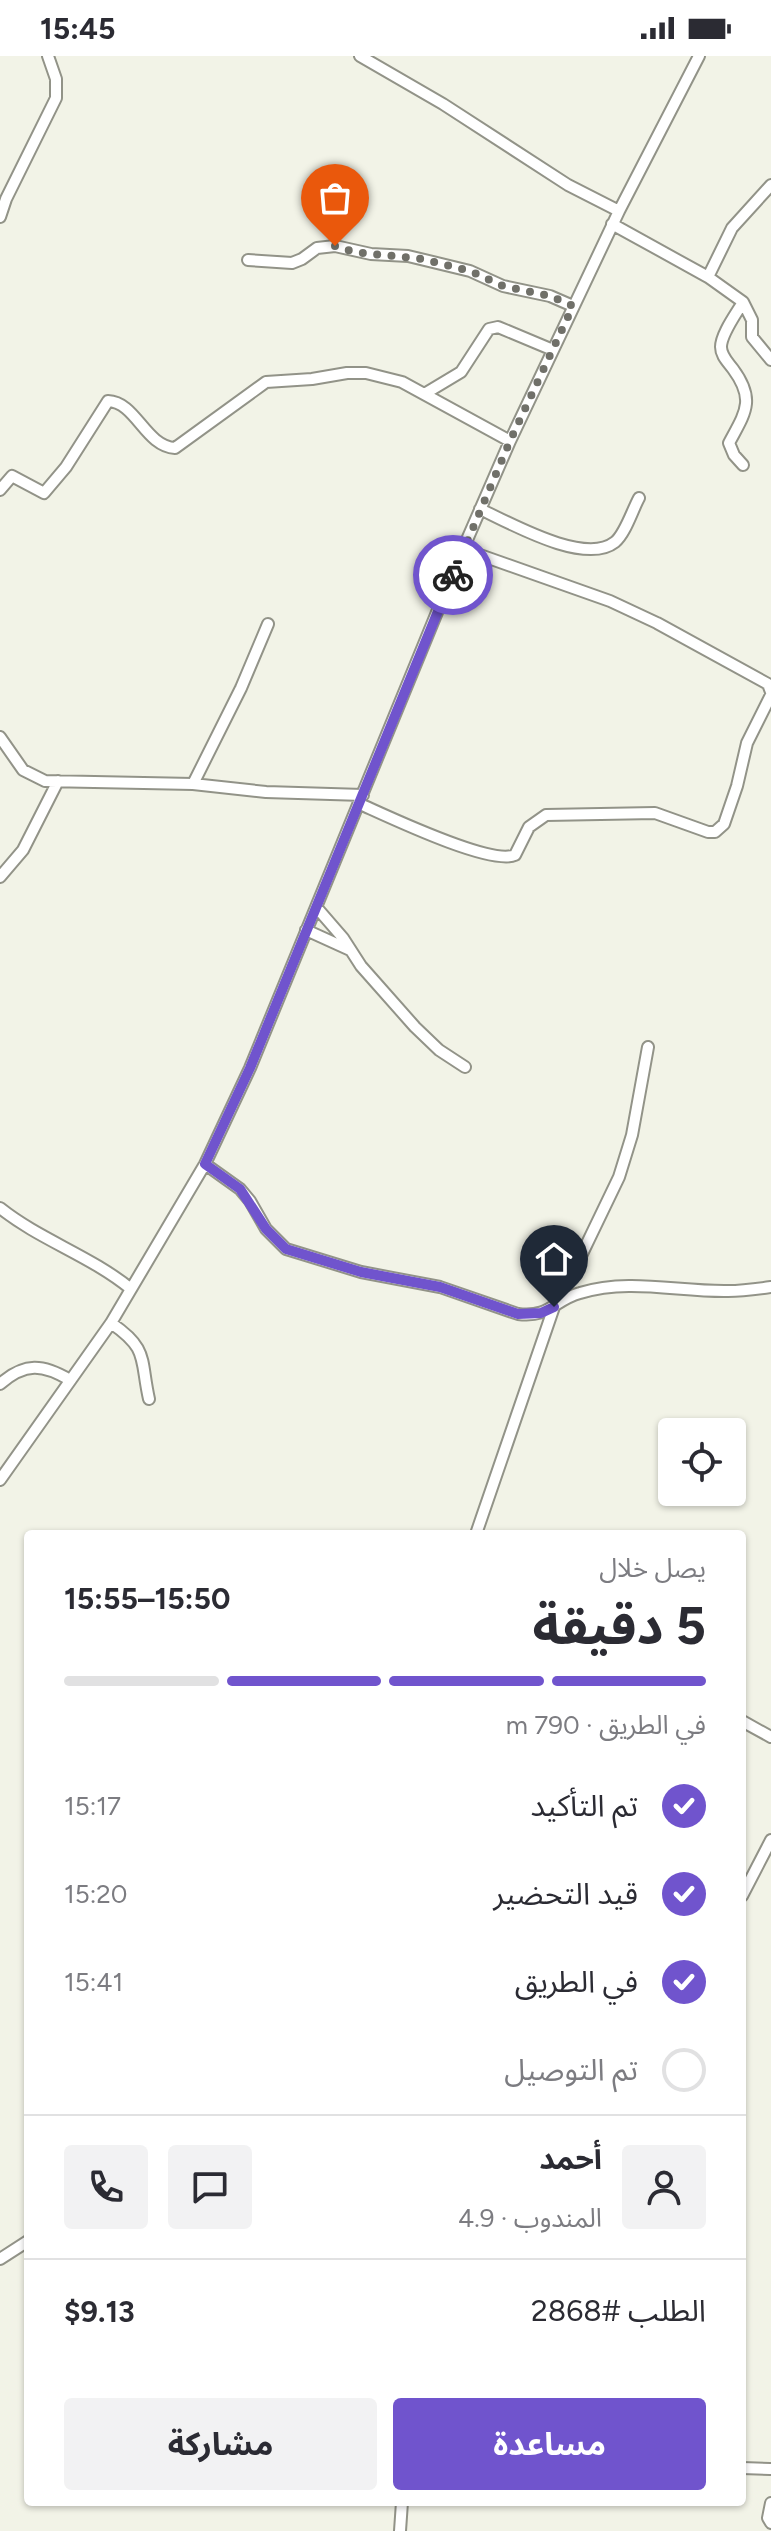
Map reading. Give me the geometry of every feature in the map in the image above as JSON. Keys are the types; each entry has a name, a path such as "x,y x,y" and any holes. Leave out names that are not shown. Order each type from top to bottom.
{"street":[{"path":"0,217 56,98 56,79 48,56"},
{"path":"360,56 443,104 568,185 619,211"},
{"path":"0,1480 111,1323 205,1164 250,1068 510,441 612,224 699,56"},
{"path":"708,277 732,228 771,185"},
{"path":"612,224 708,277 743,302 752,320 752,337 771,360"},
{"path":"248,260 292,263 317,248 335,246 363,253 408,256 470,271 503,286 550,296 573,306"},
{"path":"743,302 720,344 722,356 745,391 747,409 729,443 743,465"},
{"path":"426,393 461,372 489,329 498,327 553,350"},
{"path":"0,490 12,476 44,493 66,467 108,401 123,407 160,443 175,448 273,380 297,381 366,373 402,382 510,441"},
{"path":"480,509 532,533 582,550 606,547 617,541 639,498"},
{"path":"0,737 23,770 45,781 193,784 361,800 431,835 486,854 508,858 515,855 529,827 546,815 655,813 708,832 715,832 724,824 747,743 771,693 768,684 657,623 574,586 463,549"},
{"path":"193,784 241,688 268,624"},
{"path":"0,877 23,850 58,781"},
{"path":"317,908 367,974 415,1027 439,1050 465,1067"},
{"path":"306,930 352,951"},
{"path":"477,1530 554,1307 619,1177 632,1135 648,1047"},
{"path":"205,1164 240,1189 266,1229 286,1249 361,1272 440,1287 518,1314 541,1313 576,1294 619,1286 652,1285 727,1291 771,1287"},
{"path":"0,1208 21,1223 107,1270 131,1289"},
{"path":"111,1323 129,1335 141,1351 149,1399"},
{"path":"0,1384 17,1373 36,1367 47,1368 70,1380"},
{"path":"746,1723 771,1737"},
{"path":"746,1889 769,1847"},
{"path":"0,2259 24,2244"},
{"path":"746,2469 771,2472"},
{"path":"771,2503 768,2518 771,2523"},
{"path":"400,2531 402,2506"}],"way so far":[{"path":"335,246 354,252 408,256 470,271 494,283 550,296 573,306 510,441 453,575"}],"route":[{"path":"453,575 250,1068 205,1164 240,1189 275,1241 286,1249 361,1272 440,1287 518,1314 541,1313 554,1307"}]}
